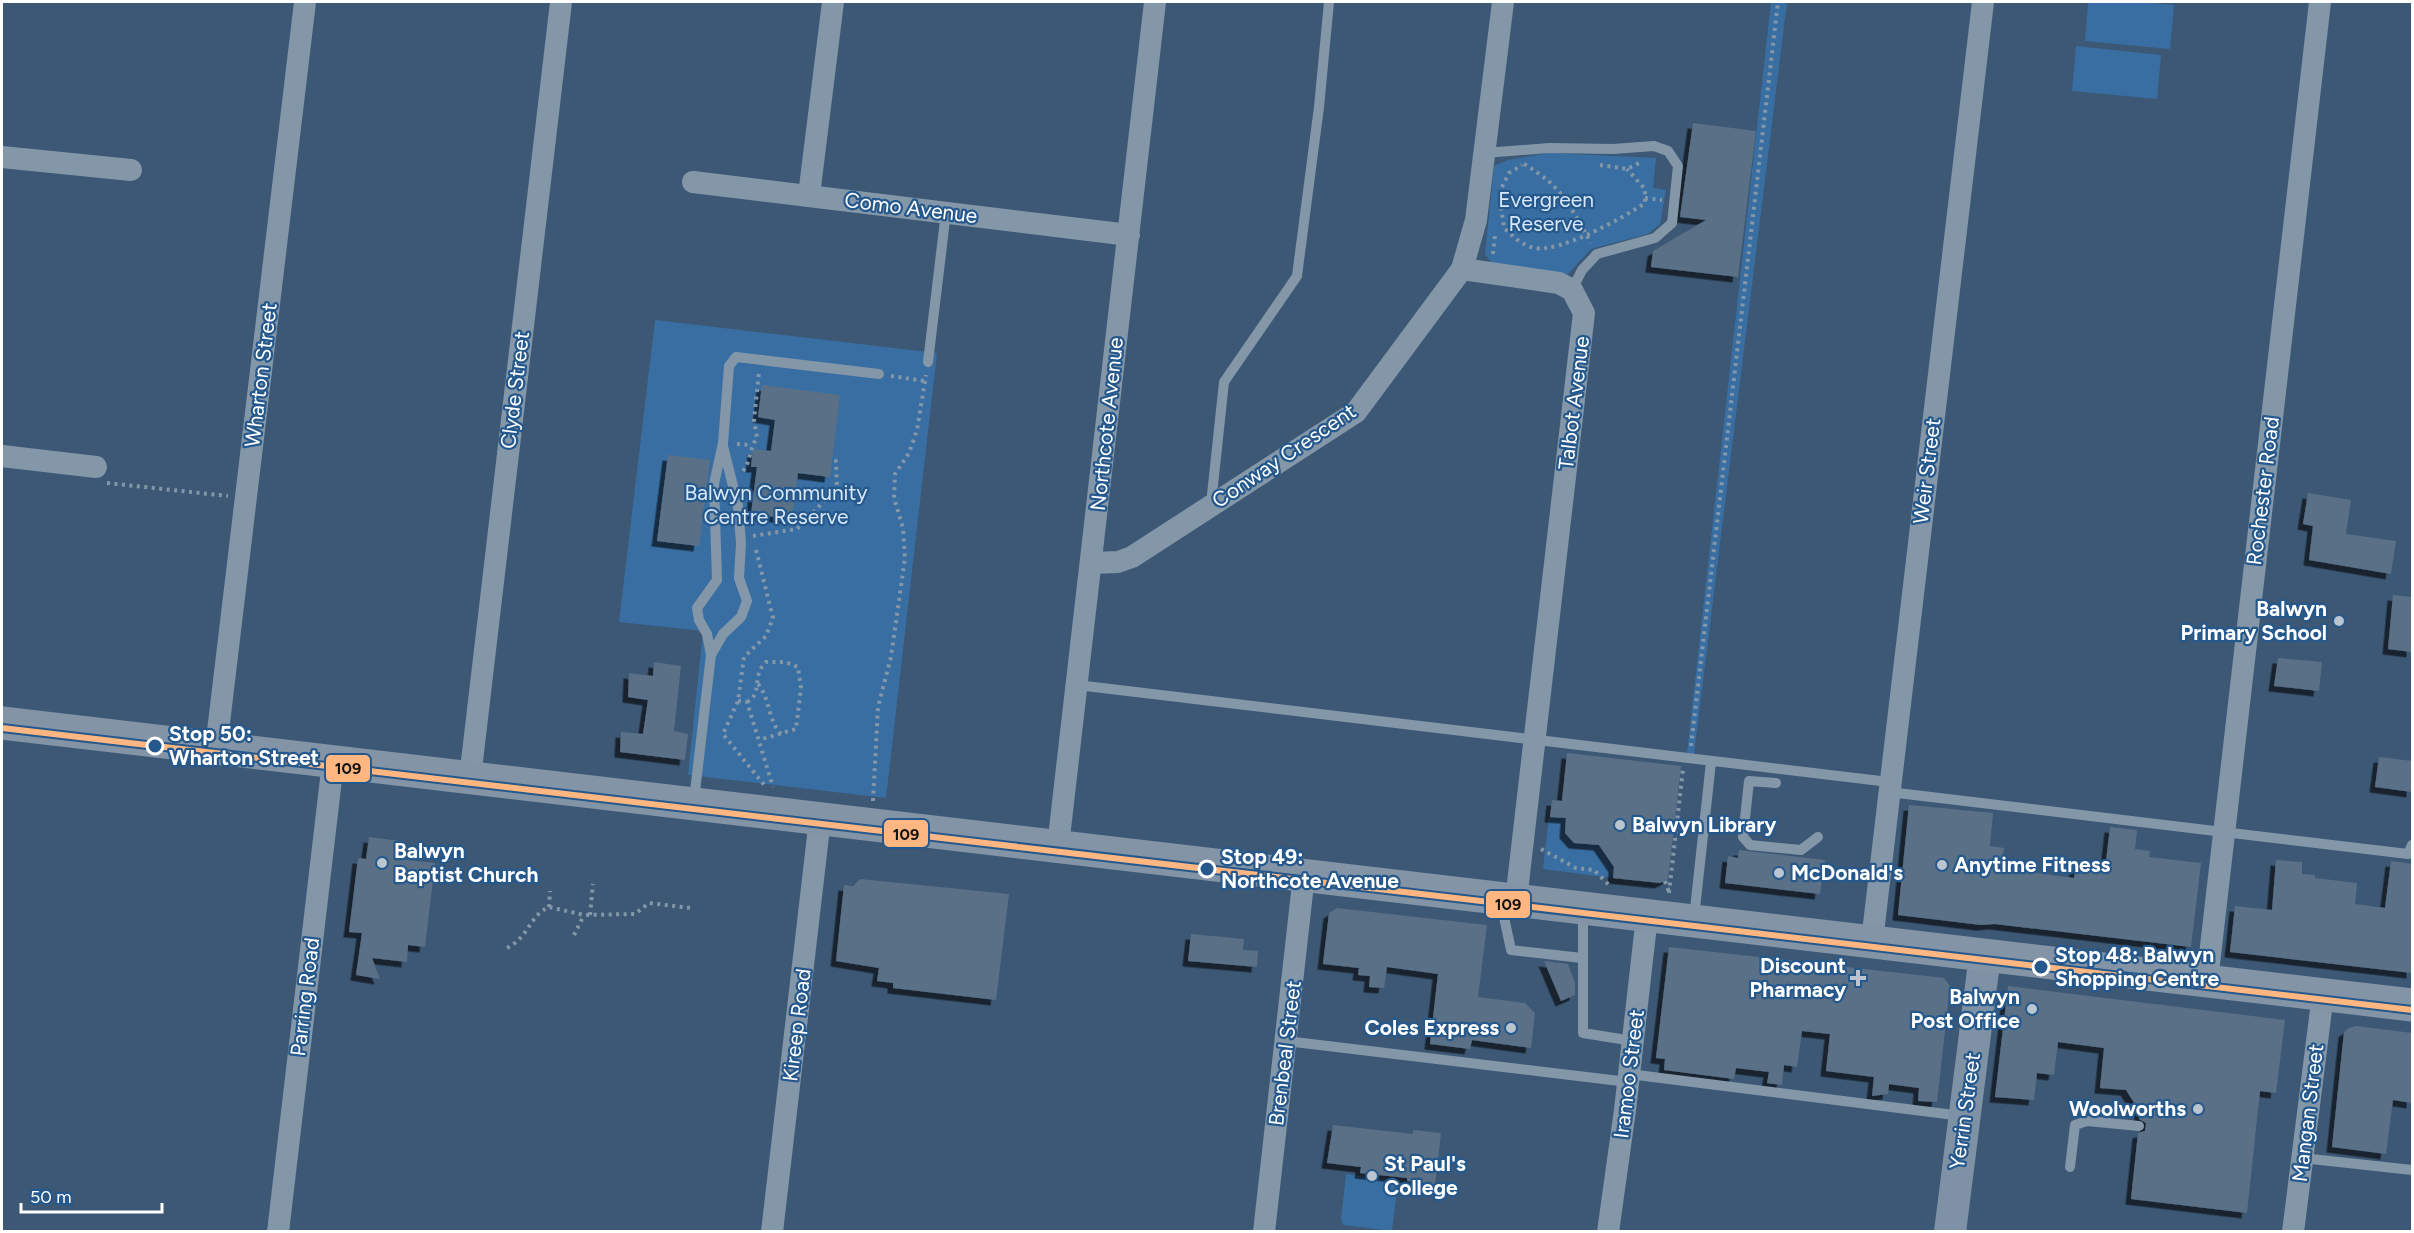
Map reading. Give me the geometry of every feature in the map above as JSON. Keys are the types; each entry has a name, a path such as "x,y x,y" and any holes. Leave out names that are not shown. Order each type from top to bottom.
{"main road":[{"path":"2,723 2412,1005"}],"street":[{"name":"Wharton Street","path":"216,748 305,2"},
{"name":"Clyde Street","path":"470,778 561,2"},
{"path":"808,195 832,2"},
{"name":"Northcote Avenue","path":"1058,846 1155,2"},
{"path":"1503,2 1494,152 1462,270 1559,283 1572,290"},
{"name":"Weir Street","path":"1872,941 1983,2"},
{"name":"Rochester Road","path":"2206,981 2320,2"},
{"path":"2,157 131,170"},
{"name":"Como Avenue","path":"693,182 1129,235"},
{"name":"Conway Crescent","path":"1091,563 1118,562 1132,557 1356,412 1462,270"},
{"name":"Talbot Avenue","path":"1508,899 1523,839 1584,313 1572,290"},
{"path":"2,456 96,467"},
{"name":"Parring Road","path":"278,1232 333,762"},
{"name":"Kireep Road","path":"772,1232 820,819"},
{"name":"Brenbeal Street","path":"1264,1232 1304,875"},
{"name":"Iramoo Street","path":"1608,1232 1629,1078 1647,916"},
{"name":"Yerrin Street","path":"1950,1232 1986,955"},
{"name":"Mangan Street","path":"2293,1232 2323,994"}],"lane":[{"path":"1211,505 1224,382 1297,276 1319,107 1329,2"},
{"path":"1494,152 1549,148 1613,149 1654,146 1668,151 1678,166 1672,223 1655,238 1597,254 1582,270 1572,290"},
{"path":"928,362 946,212"},
{"path":"693,804 711,656 707,634 699,620 697,608 717,580 714,484 723,443 729,366 736,357 879,374"},
{"path":"711,656 723,634 741,617 747,601 739,578 741,543 738,506 723,443"},
{"path":"1077,685 1690,759 2223,832 2408,854 2412,845"},
{"path":"1693,921 1711,762"},
{"path":"1776,783 1749,781 1743,837 1750,845 1801,850 1818,837"},
{"path":"1508,899 1511,950 1582,958"},
{"path":"1583,909 1583,1033 1633,1041"},
{"path":"1286,1041 1966,1117"},
{"path":"2070,1167 2075,1125 2087,1121 2139,1126"},
{"path":"2302,1158 2412,1170"}],"path":[{"path":"1665,881 1669,892 1683,770 1690,759 1778,2"},
{"path":"1494,152 1537,171 1564,195 1597,254"},
{"path":"1499,192 1503,228 1523,244 1536,248 1561,245 1625,217 1645,203 1645,189 1626,169"},
{"path":"740,474 748,464 752,445 757,438 754,420 761,360"},
{"path":"865,824 872,807 878,707 891,657 905,558 903,528 894,498 896,474 909,453 917,430 928,362"},
{"path":"879,374 925,381"},
{"path":"753,536 797,529 818,510 837,488 836,461 831,461"},
{"path":"96,467 102,482 246,498"},
{"path":"754,541 773,618 766,636 744,657 738,701 723,735 765,787"},
{"path":"738,701 747,702 752,699 760,670 766,662 785,662 798,667 801,688 796,729 759,740"},
{"path":"758,684 763,690 776,728 782,734"},
{"path":"747,702 773,788"},
{"path":"1523,839 1576,868 1594,870 1609,886"},
{"path":"590,915 593,884"},
{"path":"549,907 550,891"},
{"path":"507,948 518,942 529,929 537,912 549,907 584,915 635,914 649,903 690,908"},
{"path":"574,934 584,915"}],"green space":[{"path":"1771,2 1787,2 1694,754 1687,753"},
{"path":"2088,2 2141,2 2174,5 2170,49 2085,41"},
{"path":"2076,46 2161,55 2157,99 2072,91"},
{"name":"Evergreen Reserve","path":"1550,153 1656,158 1653,188 1666,190 1660,224 1648,234 1591,249 1567,275 1493,265 1485,254 1494,166 1508,160"},
{"name":"Balwyn Community Centre Reserve","path":"655,320 937,353 886,798 688,775 703,631 619,622"},
{"path":"1549,816 1566,818 1565,833 1574,843 1599,845 1614,867 1613,878 1543,869"},
{"path":"1346,1174 1398,1181 1392,1231 1343,1225 1341,1219"}],"building":[{"path":"1693,123 1756,131 1738,277 1651,267 1653,251 1706,220 1680,217"},
{"path":"762,385 840,395 830,477 798,473 792,519 751,514 757,467 751,467 753,449 771,451 775,420 758,417"},
{"path":"668,455 710,460 699,546 657,541"},
{"path":"2308,493 2351,500 2346,534 2396,541 2391,574 2309,560 2313,526 2303,524"},
{"path":"2393,595 2412,597 2412,652 2388,649"},
{"path":"2278,658 2322,662 2319,691 2274,686"},
{"path":"654,662 681,666 674,731 688,734 685,760 620,752 621,732 643,734 648,700 628,697 629,673 653,676"},
{"name":"Balwyn Library","path":"1567,753 1681,766 1668,879 1660,883 1613,878 1614,867 1599,845 1574,843 1565,833 1566,818 1550,817 1552,800 1562,801"},
{"path":"2379,757 2412,761 2412,792 2375,787"},
{"path":"1909,805 1993,813 1990,846 2004,848 2002,866 2031,869 2031,872 2074,878 2075,867 2105,870 2110,827 2137,830 2135,849 2150,851 2149,857 2201,863 2191,947 1898,915"},
{"path":"369,837 400,841 398,859 435,863 425,947 408,945 407,962 372,958 380,979 356,975 362,933 349,932 358,858 366,859"},
{"path":"1739,850 1825,860 1820,894 1725,883 1728,856 1738,858"},
{"path":"2276,860 2302,862 2302,874 2315,875 2315,878 2357,883 2355,904 2385,908 2391,861 2412,864 2412,973 2230,952 2235,906 2272,910"},
{"path":"860,879 1009,894 996,1000 893,988 893,983 877,981 879,968 836,961 844,885 853,886"},
{"path":"1337,908 1487,925 1478,997 1525,1003 1535,1013 1531,1048 1472,1040 1470,1049 1430,1044 1438,974 1387,967 1384,988 1369,987 1370,976 1358,975 1359,968 1323,964 1329,913"},
{"path":"1191,934 1244,939 1243,950 1258,951 1257,967 1188,961"},
{"path":"1669,947 1796,961 1796,964 1837,969 1838,966 1944,978 1950,986 1937,1102 1918,1101 1919,1088 1889,1084 1888,1094 1872,1096 1874,1077 1826,1071 1830,1034 1802,1031 1797,1067 1784,1065 1782,1085 1767,1083 1769,1072 1736,1068 1734,1079 1664,1070 1665,1059 1656,1058"},
{"path":"1544,961 1568,964 1575,983 1575,995 1561,1001"},
{"name":"Woolworths","path":"2008,986 2285,1020 2276,1093 2260,1091 2247,1213 2131,1199 2138,1133 2145,1131 2146,1123 2139,1119 2140,1112 2126,1090 2100,1088 2104,1048 2058,1042 2054,1075 2037,1073 2034,1100 1995,1097"},
{"path":"2356,1026 2412,1033 2412,1103 2393,1100 2386,1154 2332,1147 2344,1032"},
{"path":"1333,1125 1413,1134 1413,1130 1441,1133 1435,1185 1407,1181 1407,1178 1360,1173 1361,1167 1327,1163"}],"transit line":[{"name":"109","path":"2,728 2412,1010"}],"place":[{"name":"Balwyn Primary School","path":"2339,621"},
{"name":"Stop 50: Wharton Street","path":"155,746"},
{"name":"Balwyn Library","path":"1620,825"},
{"name":"Balwyn Baptist Church","path":"382,863"},
{"name":"Anytime Fitness","path":"1942,865"},
{"name":"Stop 49: Northcote Avenue","path":"1207,869"},
{"name":"McDonald's","path":"1779,873"},
{"name":"Stop 48: Balwyn Shopping Centre","path":"2041,967"},
{"name":"Discount Pharmacy","path":"1858,978"},
{"name":"Balwyn Post Office","path":"2032,1009"},
{"name":"Coles Express","path":"1511,1028"},
{"name":"Woolworths","path":"2198,1109"},
{"name":"St Paul's College","path":"1372,1176"}]}
